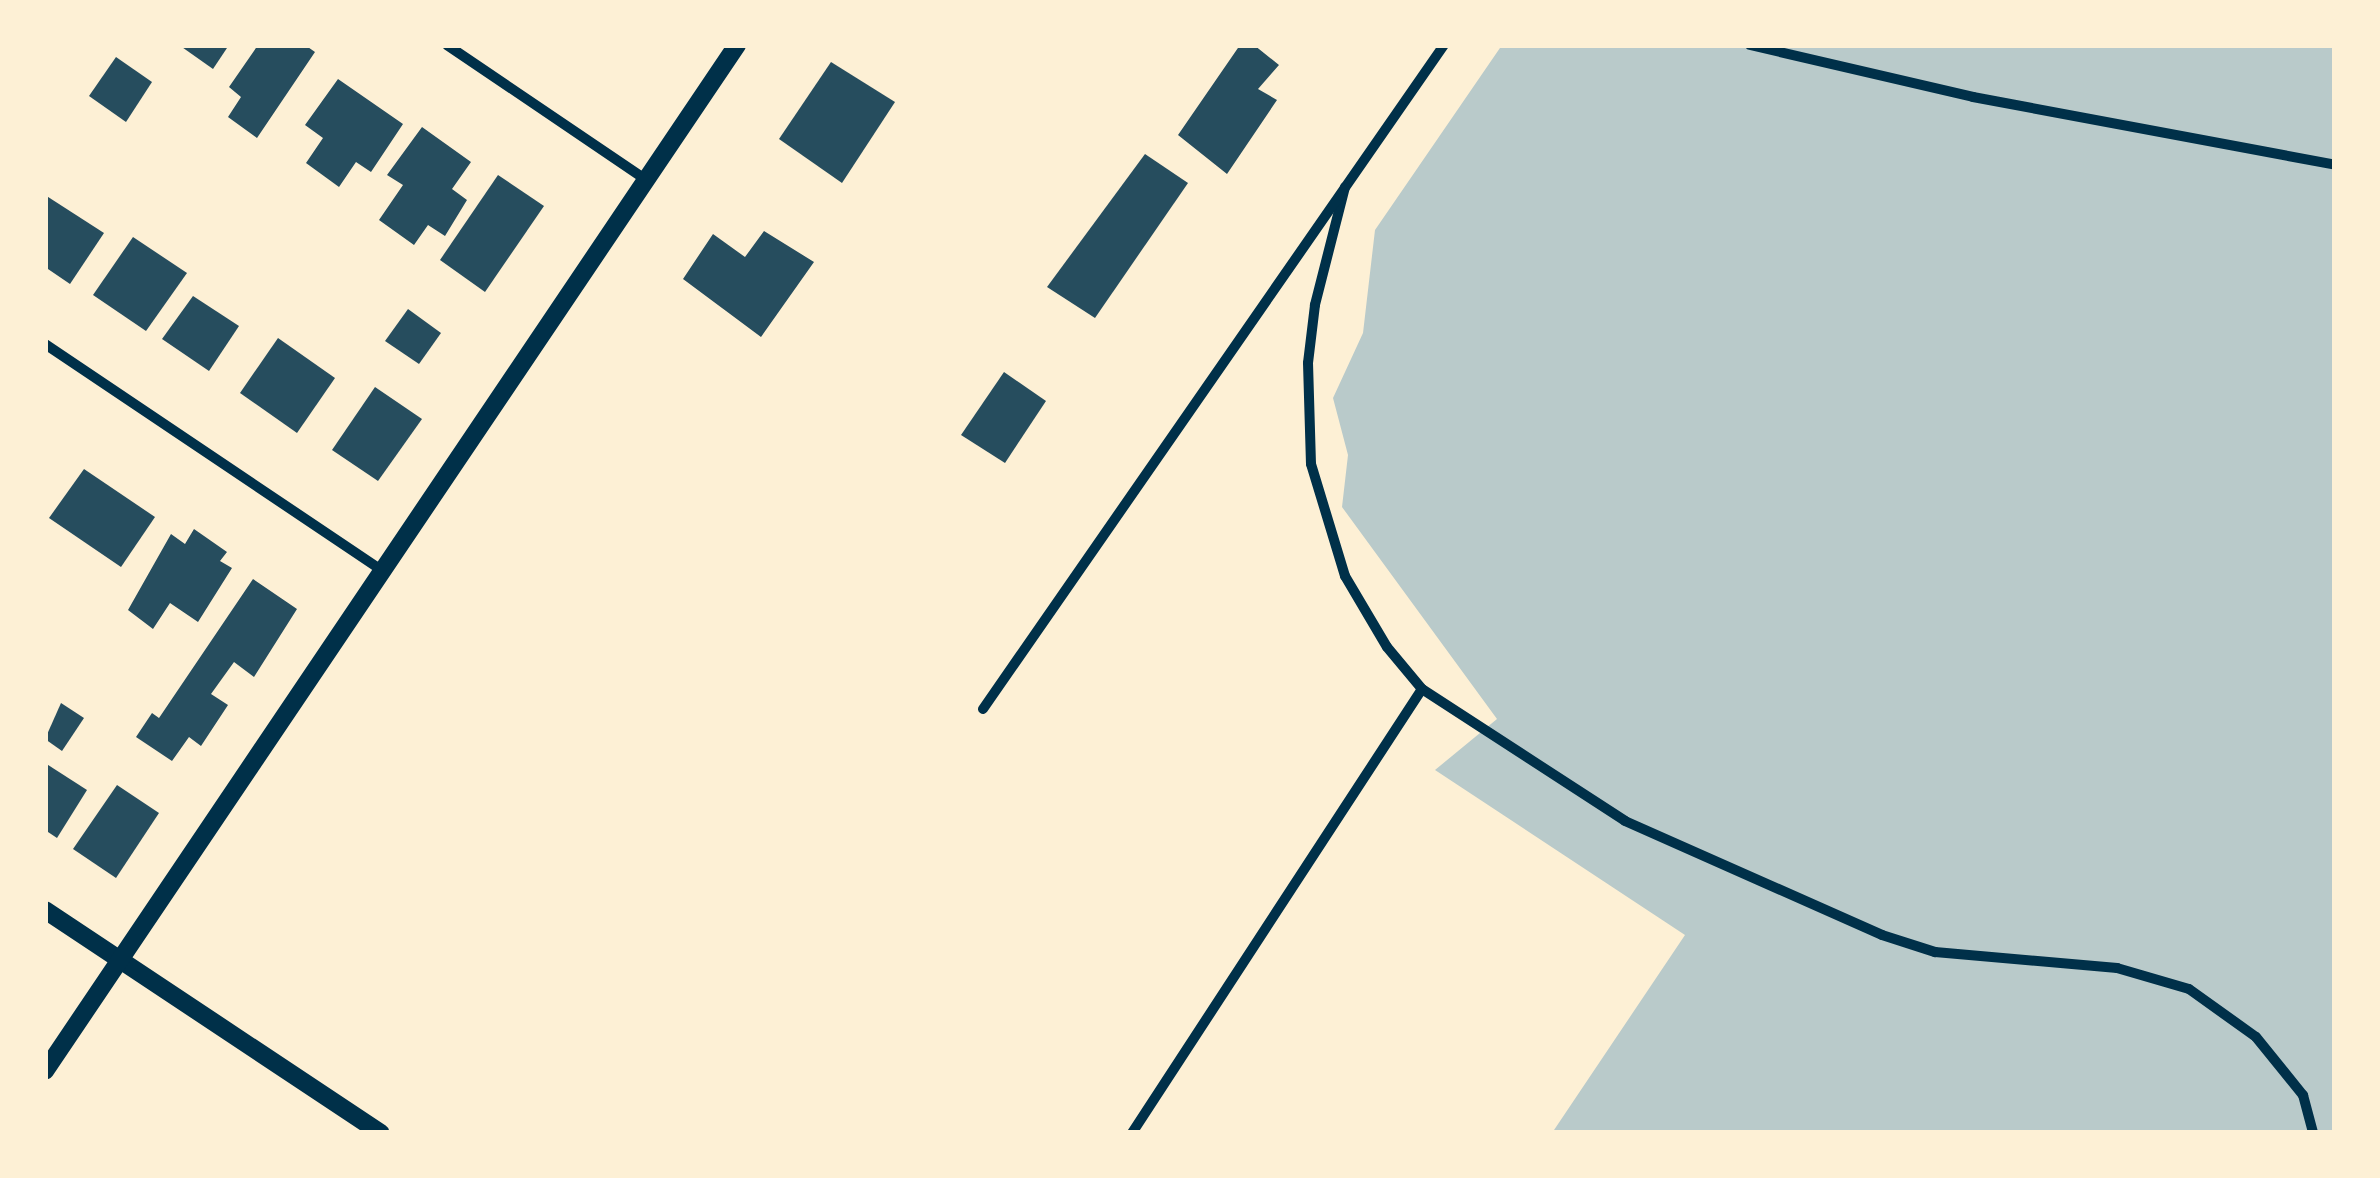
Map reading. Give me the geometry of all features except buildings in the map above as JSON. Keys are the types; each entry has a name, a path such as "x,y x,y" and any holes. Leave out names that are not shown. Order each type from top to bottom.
{"street":[{"path":"447,45 645,179"},
{"path":"45,1071 737,45"},
{"path":"983,709 1444,45"},
{"path":"1750,45 1973,97 2335,165"},
{"path":"1345,188 1315,305 1308,363 1312,464 1345,576 1387,647 1422,689 1625,821 1882,935 1965,956 2116,968 2190,989 2256,1037 2303,1095 2313,1133"},
{"path":"45,344 381,570"},
{"path":"1132,1133 1422,689"},
{"path":"45,910 381,1133"}],"shaded area":[{"path":"1502,45 2335,45 2335,1133 1552,1133 1685,935 1435,770 1497,719 1342,507 1348,455 1333,398 1363,333 1375,230"}]}
